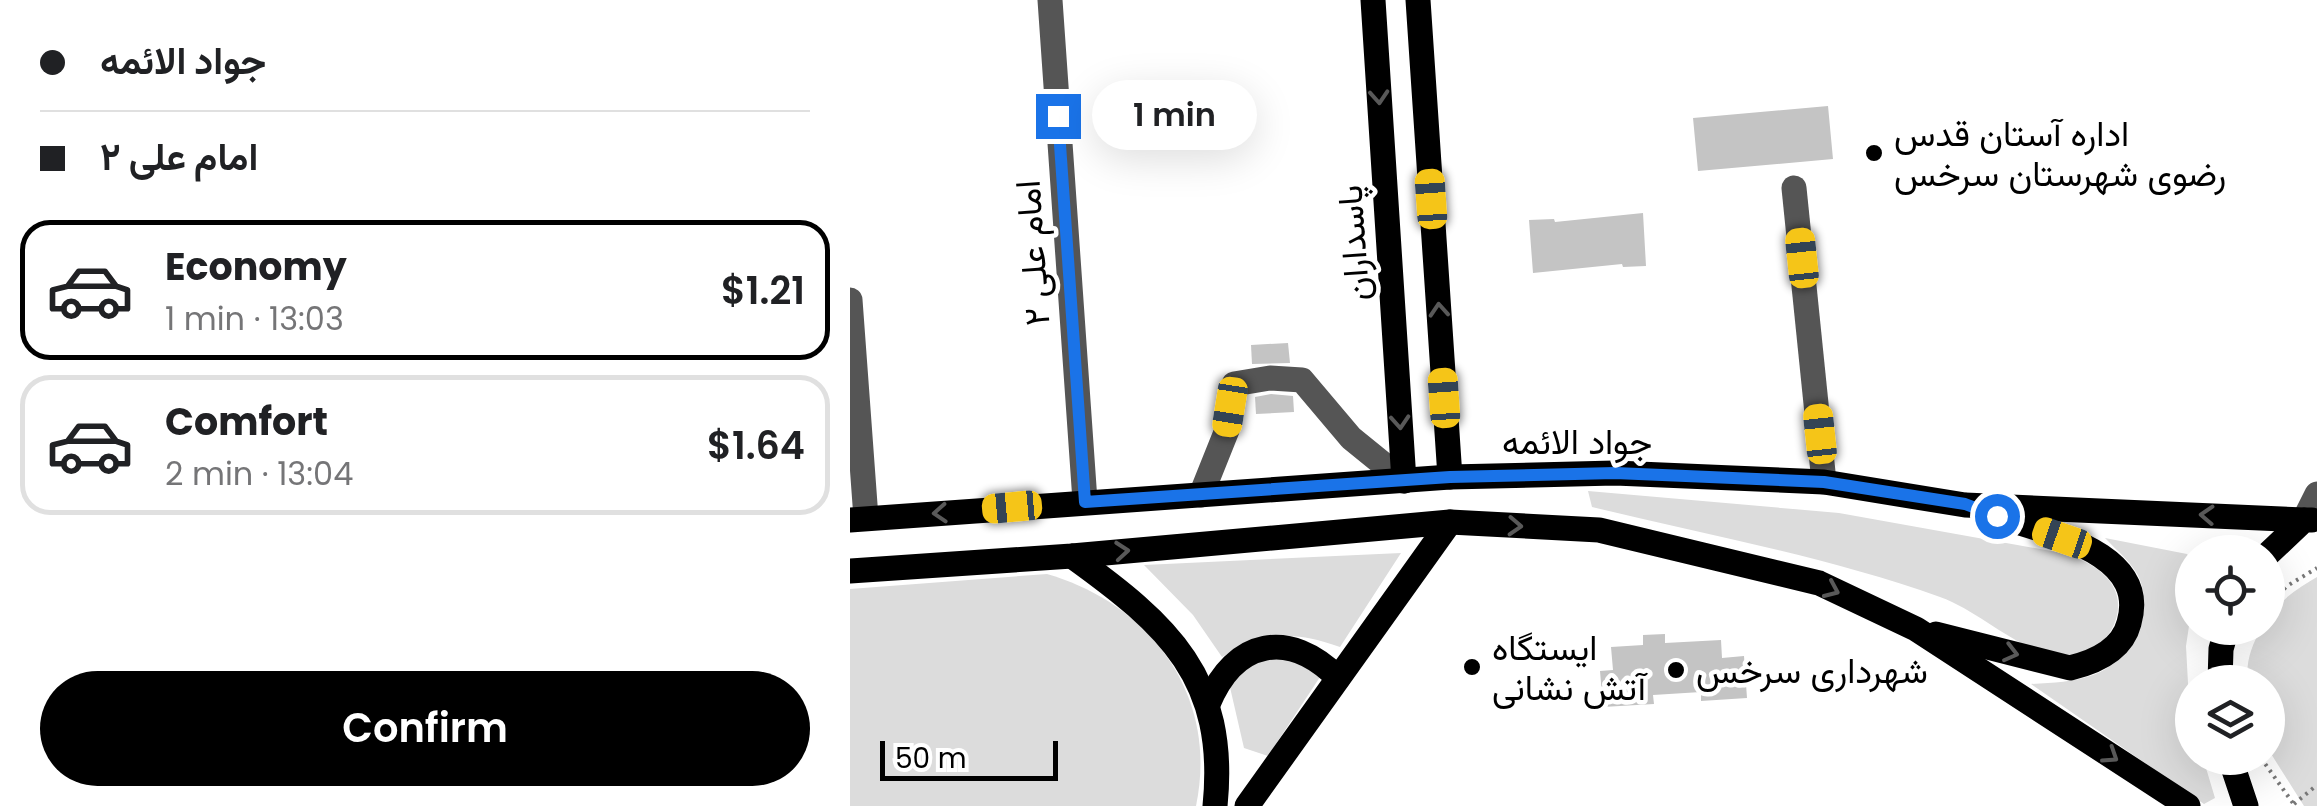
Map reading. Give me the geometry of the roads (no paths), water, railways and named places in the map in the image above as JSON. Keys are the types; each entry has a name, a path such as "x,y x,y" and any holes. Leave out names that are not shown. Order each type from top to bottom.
{"main road":[{"name":"پاسداران","path":"1373,0 1404,481"},
{"path":"1418,0 1450,477"},
{"name":"جواد الائمه","path":"858,519 1450,477 1615,473 1824,482 1965,504 2310,520"},
{"path":"1916,629 2070,668 2092,663 2112,650 2127,632 2134,608 2128,584 2114,564 2094,550 1965,504"},
{"path":"2285,540 2310,520"},
{"path":"1248,806 1450,522"},
{"path":"850,572 1450,522 1598,530 1819,584 1916,629 2188,806"},
{"path":"1072,556 1136,602 1178,646 1208,704 1218,779 1215,806"},
{"path":"1208,704 1218,678 1238,658 1264,648 1292,648 1318,658 1338,678"},
{"path":"2236,775 2246,806"}],"street":[{"name":"امام علی ۲","path":"1050,0 1085,502"},
{"path":"1794,188 1824,482"},
{"path":"850,300 858,519"},
{"path":"1201,494 1226,430 1234,384 1270,378 1302,380 1351,438 1404,481"},
{"path":"2310,520 2317,494"}],"place":[{"name":"اداره آستان قدس رضوی شهرستان سرخس","path":"1874,153"},
{"name":"ایستگاه آتش نشانی","path":"1472,667"},
{"name":"شهرداری سرخس","path":"1676,670"}]}
